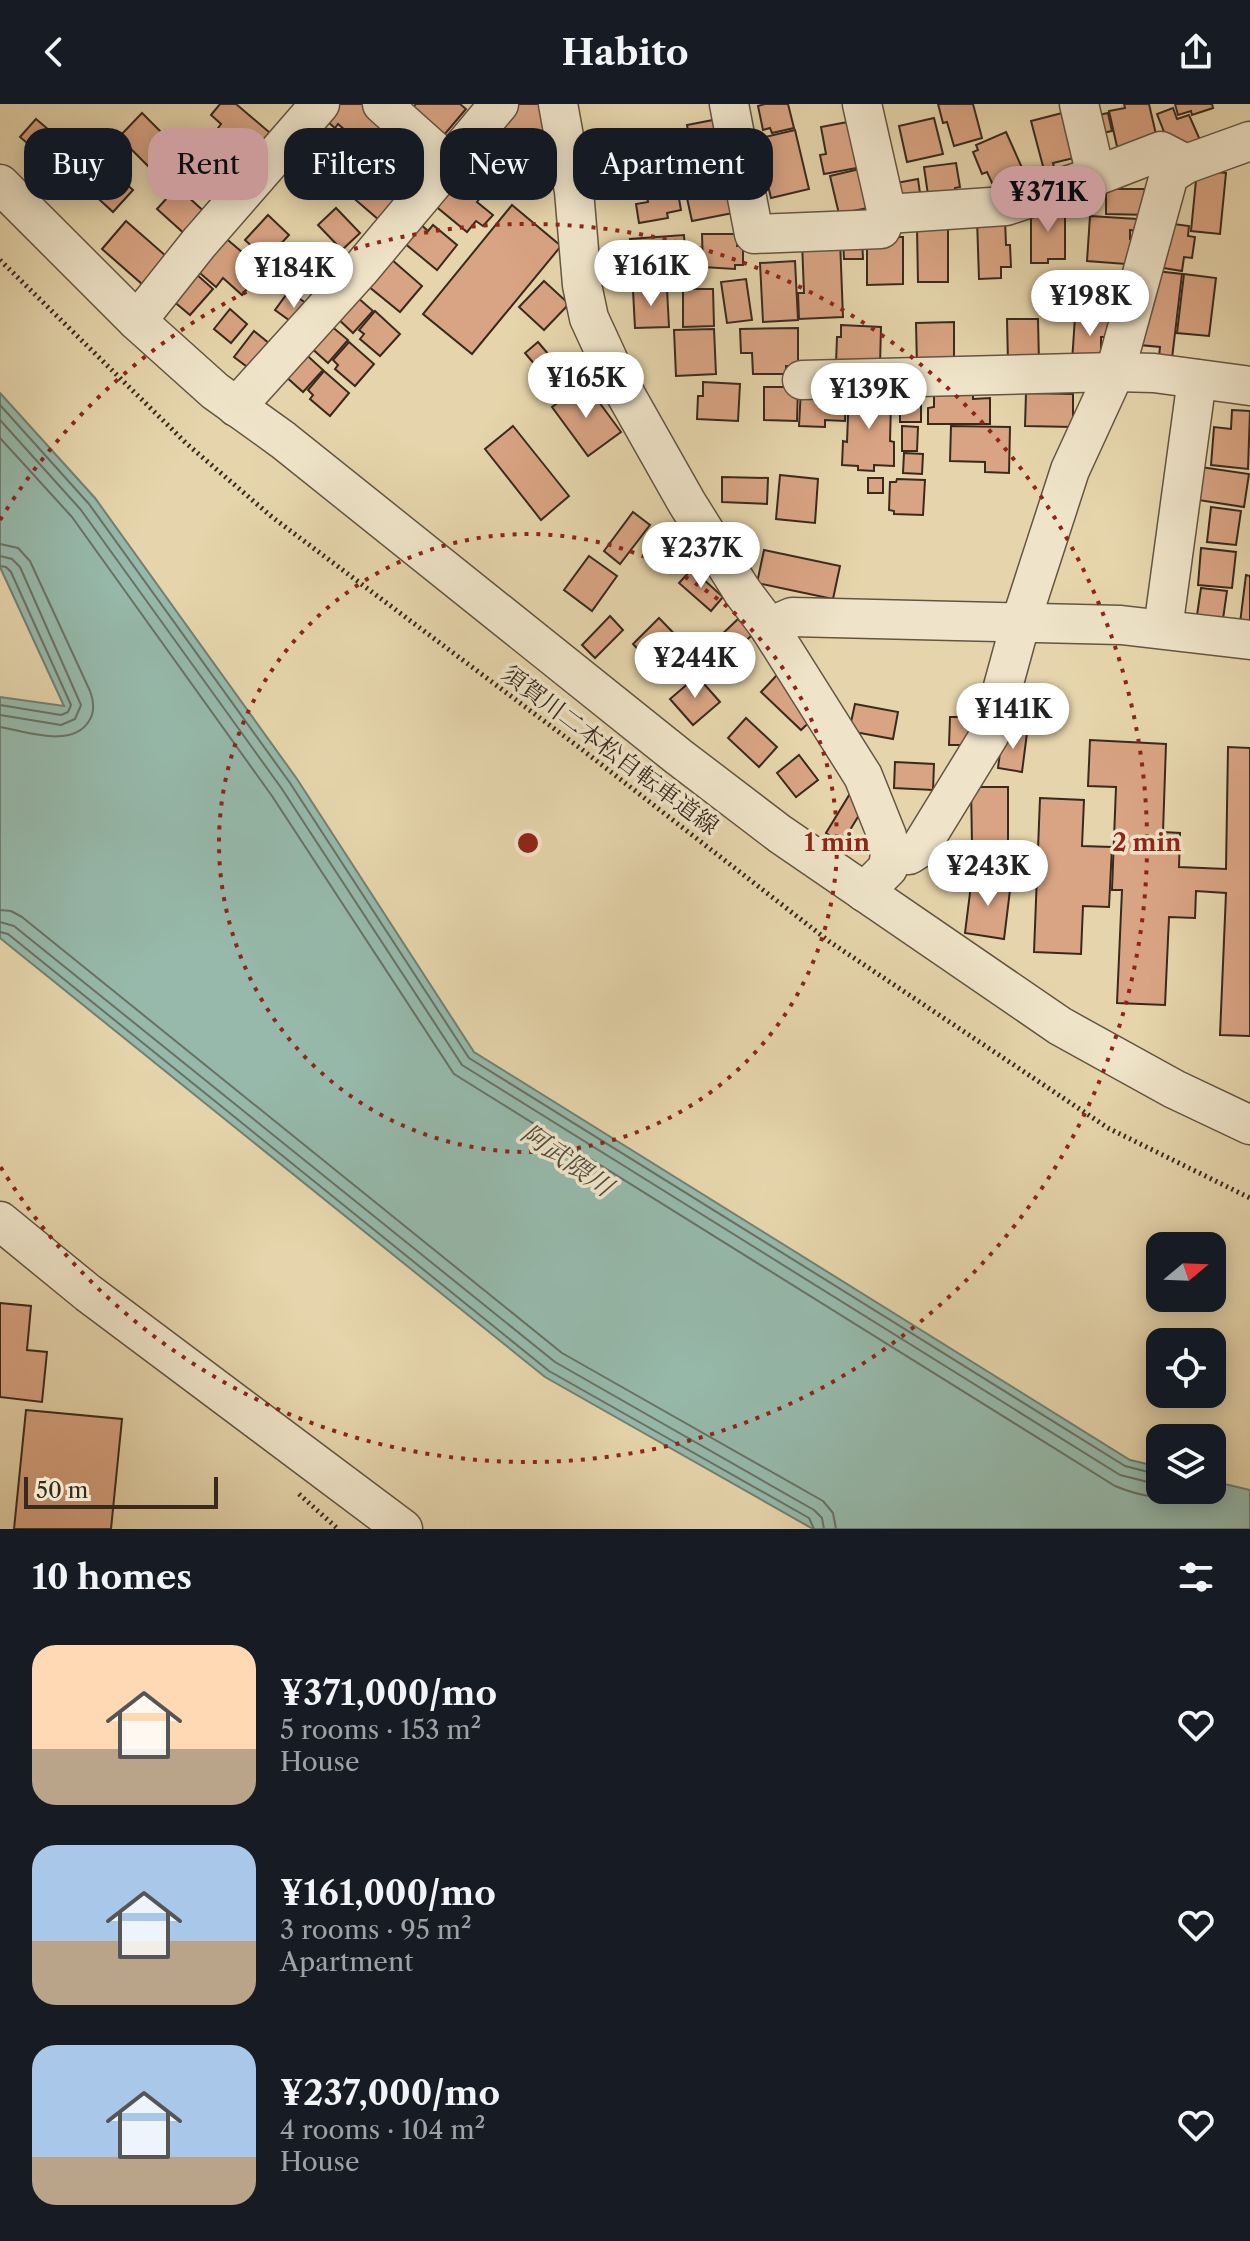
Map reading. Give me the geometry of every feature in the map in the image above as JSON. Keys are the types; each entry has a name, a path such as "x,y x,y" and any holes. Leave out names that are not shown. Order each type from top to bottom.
{"street":[{"path":"137,321 199,243 320,104"},
{"path":"382,104 440,156"},
{"path":"479,128 499,104"},
{"path":"558,104 574,191 582,285 589,318 618,381 651,441 742,591 769,627 863,776 887,836 890,853 888,868 864,892"},
{"path":"729,104 754,234 881,229 887,214 862,104"},
{"path":"1079,104 1096,176"},
{"path":"890,853 909,855 920,848 984,745 999,710 1021,621 1070,470 1115,372 1169,175 1186,164 1250,141"},
{"path":"887,214 1006,206 1161,151 1186,164"},
{"path":"236,407 360,270 440,175"},
{"path":"0,184 137,321 236,407 283,440 679,757 780,834 1060,1026 1174,1089 1250,1125"},
{"path":"802,380 1115,372 1154,373 1250,386"},
{"path":"1163,629 1197,379"},
{"path":"769,627 792,617 1021,621 1121,625 1250,640"},
{"path":"0,1221 88,1293 403,1529"}],"path":[{"name":"須賀川二本松自転車道線","path":"0,260 187,444 272,517 568,739 830,942 1108,1128 1250,1198"}],"water":[{"name":"阿武隈川","path":"0,393 95,498 297,779 474,1052 1130,1460 1146,1464 1146,1504 1226,1504 1226,1484 1250,1490 1250,1529 813,1529 545,1377 0,938 0,697 64,706 0,567"}],"building":[{"path":"220,104 236,104 264,128 218,128 221,124 211,115"},
{"path":"335,104 362,104 389,128 343,128 338,124 335,128 323,118"},
{"path":"416,104 460,104 466,109 450,128 440,128 440,132 412,108"},
{"path":"510,104 540,104 546,128 496,128"},
{"path":"788,104 794,128 773,133 773,128 763,128 758,106"},
{"path":"938,104 973,104 982,138 954,146"},
{"path":"1124,104 1149,104 1158,143 1118,151 1109,111 1125,108"},
{"path":"1175,104 1212,104 1213,108 1192,115 1191,111 1178,115"},
{"path":"1173,108 1177,119 1189,115 1200,140 1181,148 1177,138 1168,142 1157,114"},
{"path":"1070,111 1082,156 1053,163 1054,167 1044,170 1031,121"},
{"path":"142,113 157,128 148,128 148,166 132,150 132,128 128,128"},
{"path":"1108,113 1112,131 1098,134 1094,116"},
{"path":"934,118 943,154 907,162 899,126"},
{"path":"36,119 47,128 28,128"},
{"path":"713,120 715,128 688,128 687,125"},
{"path":"853,121 862,167 824,174 820,155 826,154 821,127"},
{"path":"795,130 809,189 773,198 773,135"},
{"path":"268,131 276,138 268,147"},
{"path":"1006,132 1023,170 992,183 987,172 982,174 973,152 978,150 976,145"},
{"path":"424,160 431,166 424,174"},
{"path":"956,163 960,187 955,188 957,206 930,209 924,167"},
{"path":"868,167 877,206 839,214 830,176"},
{"path":"1197,170 1226,173 1220,234 1191,231"},
{"path":"918,179 922,207 900,211 896,183"},
{"path":"1106,189 1150,189 1151,215 1106,214"},
{"path":"440,195 440,200 479,200 477,202 493,215 483,226 476,221 467,232 433,204"},
{"path":"100,200 124,200 113,212"},
{"path":"165,200 191,200 207,214 187,236 157,209"},
{"path":"356,200 396,200 379,220"},
{"path":"679,200 681,210 667,213 668,218 639,223 636,204"},
{"path":"687,200 736,200 738,212 692,221"},
{"path":"512,205 561,246 472,354 423,314"},
{"path":"1043,207 1065,207 1065,259 1031,263 1031,211"},
{"path":"336,208 360,233 342,250 318,225"},
{"path":"268,215 289,235 266,260 245,240"},
{"path":"1090,216 1137,219 1136,231 1130,230 1130,239 1141,240 1139,265 1087,261"},
{"path":"977,219 1005,219 1011,267 1001,267 1001,278 979,279"},
{"path":"126,221 166,256 142,284 102,249"},
{"path":"418,222 428,231 433,225 457,245 437,270 403,242"},
{"path":"1166,223 1189,226 1188,236 1195,237 1192,258 1184,257 1182,271 1157,267"},
{"path":"948,226 948,282 918,282 917,227"},
{"path":"702,234 737,234 737,246 743,246 743,265 735,265 735,269 703,267"},
{"path":"222,235 263,270 242,295 223,278 216,287 194,268"},
{"path":"684,235 686,269 647,271 647,266 628,267 627,247 631,247 630,239"},
{"path":"867,237 903,237 903,284 867,285"},
{"path":"862,238 863,259 844,259 843,239"},
{"path":"840,240 843,317 799,319 798,293 804,293 802,242"},
{"path":"319,253 345,274 328,296 302,276"},
{"path":"391,259 422,286 400,312 368,286"},
{"path":"795,261 798,320 763,322 760,263"},
{"path":"1156,271 1182,274 1171,367 1158,366 1160,347 1140,345"},
{"path":"195,273 213,289 190,315 172,300"},
{"path":"1184,274 1216,278 1209,336 1177,333"},
{"path":"746,279 752,320 727,323 721,282"},
{"path":"544,281 569,304 544,330 519,307"},
{"path":"667,289 669,327 635,328 633,290"},
{"path":"683,289 713,289 714,326 683,327"},
{"path":"349,290 373,311 353,333 334,315"},
{"path":"289,291 314,309 300,328 275,310"},
{"path":"230,309 247,324 231,343 214,329"},
{"path":"375,311 400,334 380,356 360,339 364,334 359,330"},
{"path":"1111,316 1111,337 1101,337 1101,361 1072,362 1075,317"},
{"path":"1007,319 1038,319 1039,363 1008,363"},
{"path":"324,320 348,340 328,363 308,345"},
{"path":"954,322 954,366 917,366 916,323"},
{"path":"841,325 881,327 880,365 836,363 837,337 841,337"},
{"path":"798,328 798,366 786,366 786,374 753,374 752,353 741,353 740,329"},
{"path":"714,329 716,374 676,376 674,330"},
{"path":"254,331 270,344 250,369 234,357"},
{"path":"349,342 374,364 355,386 335,369 338,365 333,360"},
{"path":"538,342 560,368 547,379 525,353"},
{"path":"299,348 323,370 303,392 284,375"},
{"path":"324,371 349,393 330,416 310,399 313,395 308,390"},
{"path":"703,382 740,384 738,421 697,419 698,396 703,396"},
{"path":"585,383 621,432 588,456 552,407"},
{"path":"764,387 798,387 797,421 764,420"},
{"path":"801,389 846,391 845,421 825,420 825,427 799,426"},
{"path":"849,391 896,393 896,405 891,404 890,441 894,442 894,466 874,465 874,471 842,465 843,441 847,442"},
{"path":"1026,393 1073,394 1073,427 1025,426"},
{"path":"934,394 973,394 973,399 990,398 990,424 928,424 928,408 934,407"},
{"path":"900,404 921,404 921,422 900,422"},
{"path":"1232,410 1250,411 1248,469 1211,465 1214,427 1231,429"},
{"path":"513,426 569,496 541,520 485,449"},
{"path":"902,426 918,427 917,451 902,451"},
{"path":"951,426 1010,427 1009,473 985,472 985,462 950,461"},
{"path":"904,453 923,454 922,474 903,473"},
{"path":"1194,466 1249,474 1244,507 1198,500"},
{"path":"780,475 818,479 815,523 776,519"},
{"path":"722,477 768,478 767,504 722,502"},
{"path":"868,478 883,478 883,493 868,493"},
{"path":"897,479 925,480 923,515 894,514 889,510 890,482"},
{"path":"1211,507 1241,511 1236,545 1207,542"},
{"path":"633,512 650,525 620,564 604,551"},
{"path":"672,524 695,544 670,573 647,553"},
{"path":"1201,548 1236,552 1232,588 1198,585"},
{"path":"764,550 840,566 833,599 757,583"},
{"path":"589,556 617,576 592,611 564,590"},
{"path":"692,569 723,597 711,611 679,583"},
{"path":"1246,575 1250,576 1250,624 1240,623"},
{"path":"1201,588 1227,591 1222,626 1196,622"},
{"path":"610,616 623,630 595,658 582,645"},
{"path":"659,618 688,648 661,674 633,644"},
{"path":"738,619 753,634 729,657 714,642"},
{"path":"777,675 817,715 801,730 761,692"},
{"path":"697,676 720,702 693,725 670,699"},
{"path":"855,704 898,712 893,739 849,731"},
{"path":"950,717 978,717 978,745 949,745"},
{"path":"746,718 777,747 759,767 728,738"},
{"path":"1003,730 1027,733 1022,772 998,768"},
{"path":"1090,740 1166,744 1163,832 1180,833 1179,867 1226,869 1228,747 1250,748 1250,1036 1220,1035 1226,893 1196,891 1195,918 1169,917 1165,1005 1117,1003 1122,890 1112,890 1116,787 1088,786"},
{"path":"799,755 818,780 796,797 777,773"},
{"path":"895,762 934,764 933,790 894,788"},
{"path":"971,787 1008,787 1008,845 972,845"},
{"path":"851,792 867,802 842,843 826,833"},
{"path":"1040,798 1084,800 1082,846 1112,847 1109,907 1083,906 1081,954 1034,952"},
{"path":"972,877 1011,882 1004,939 965,933"},
{"path":"0,1303 31,1306 27,1350 47,1352 42,1402 0,1397"},
{"path":"26,1410 122,1419 111,1529 14,1529"}]}
